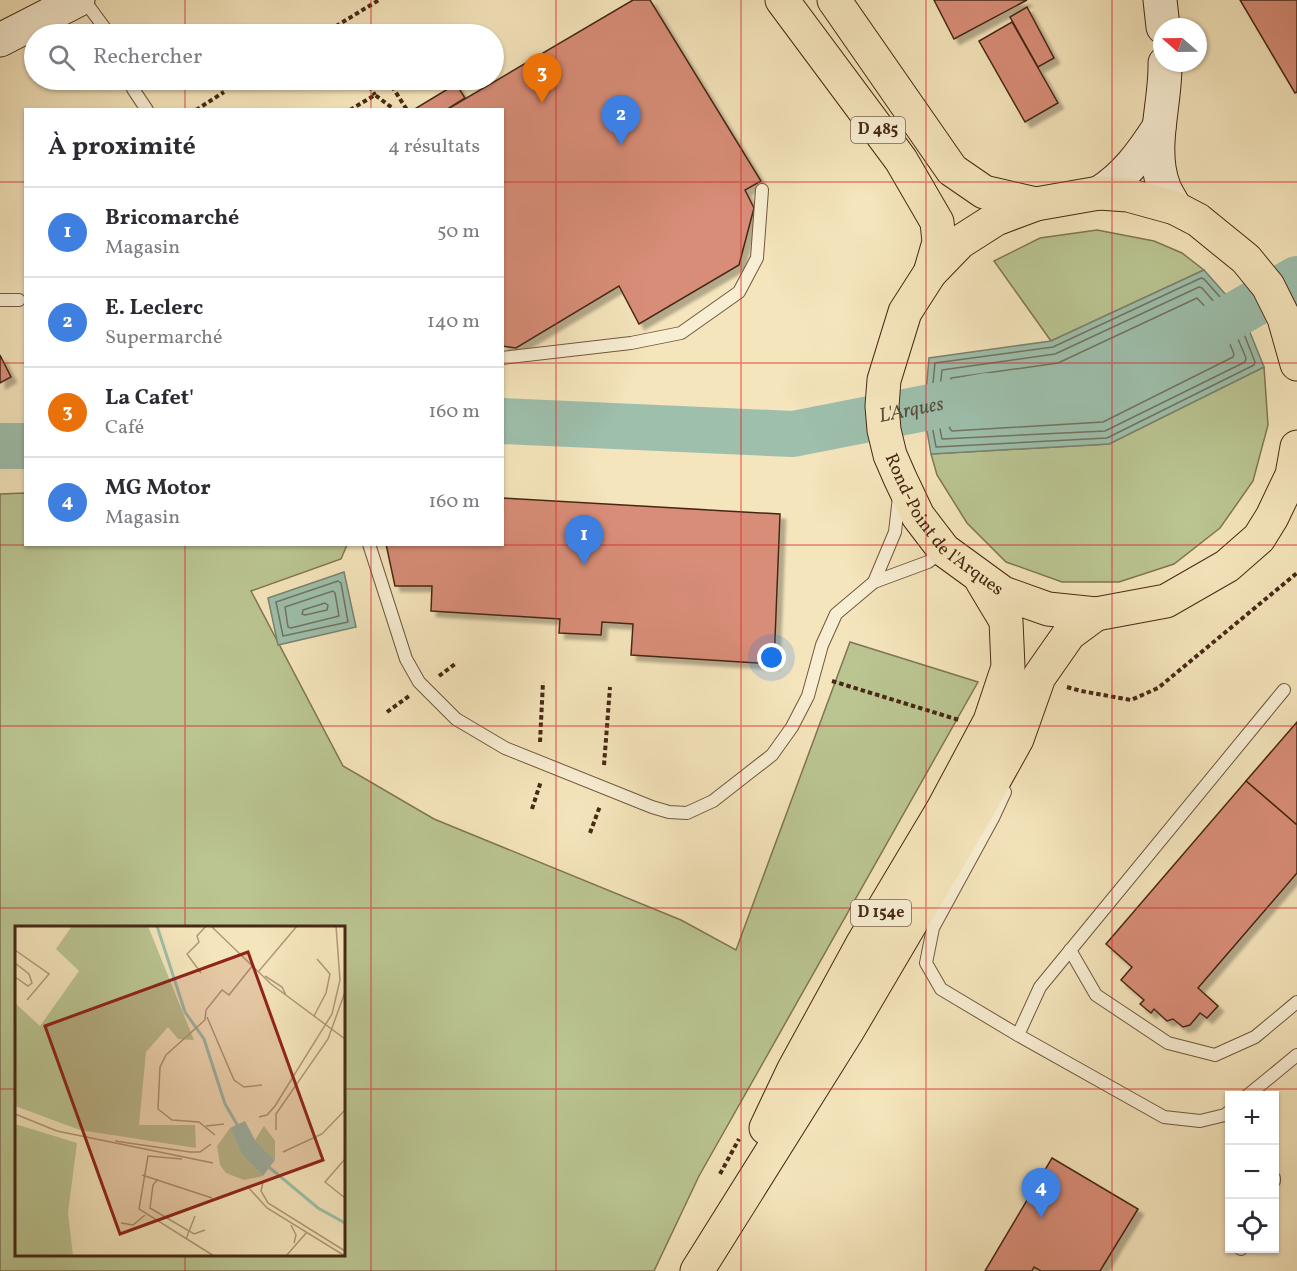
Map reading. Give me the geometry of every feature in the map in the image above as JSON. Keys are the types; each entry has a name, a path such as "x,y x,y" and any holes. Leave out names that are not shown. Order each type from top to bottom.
{"main road":[{"path":"31,24 78,0"},
{"name":"D 485","path":"782,0 901,160 937,222 939,242 930,273"},
{"name":"D 485","path":"834,0 952,170 984,192 1036,204"},
{"path":"1160,0 1162,18"},
{"path":"0,40 24,28"},
{"path":"1165,72 1158,160 1164,186 1175,208"},
{"path":"1099,193 1115,183 1128,170 1159,127"},
{"name":"Rond-Point de l'Arques","path":"1295,464 1272,517 1259,538 1227,566 1166,601 1096,614 1048,609 1003,593 944,550 918,516 890,455 884,430 882,405 884,380 905,312 930,273 960,242 996,219 1036,204 1099,193 1128,195 1175,208 1198,220 1246,259 1268,286 1284,318 1296,358"},
{"name":"D 154e","path":"704,1259 793,1071 863,943 990,722 1008,667 1006,621 980,577"},
{"name":"D 154e","path":"704,1259 848,1030 978,809 1017,739 1039,678 1069,634 1096,614"}],"lane":[{"path":"84,0 102,24"},
{"path":"134,90 146,108"},
{"path":"504,358 631,343 681,333 739,292 758,258 762,190"},
{"path":"0,300 19,300"},
{"path":"874,582 895,532 899,510 900,478"},
{"path":"370,546 406,659 419,682 456,719 505,748 669,812 687,813 713,801 772,755 792,728 808,696 822,645 836,614 874,582 928,562 944,550"},
{"path":"1039,678 1042,692 1029,736 993,818 933,928 926,963 941,989 1018,1035 1164,1116 1200,1121 1225,1115"},
{"path":"1018,1035 1040,987 1284,690"},
{"path":"1070,950 1096,995 1168,1042 1215,1056 1255,1036 1297,1002"},
{"path":"1252,1091 1297,1054"}],"path":[{"path":"339,24 379,0"},
{"path":"372,90 392,108"},
{"path":"394,90 406,108"},
{"path":"199,108 224,92"},
{"path":"353,108 375,94"},
{"path":"1039,678 1081,691 1131,700 1158,688 1297,573"},
{"path":"433,680 455,664"},
{"path":"814,676 963,721"},
{"path":"540,742 543,682"},
{"path":"604,765 610,687"},
{"path":"387,712 412,694"},
{"path":"532,809 542,778"},
{"path":"590,833 601,804"}],"green space":[{"path":"1097,230 1154,241 1182,253 1204,270 1051,341 994,261 1040,238"},
{"path":"1264,367 1268,425 1253,481 1220,528 1174,564 1119,582 1062,582 1006,562 967,523 937,475 931,454 1109,444"},
{"path":"24,493 24,546 347,546 341,559 251,591 343,766 434,819 681,920 736,950 850,642 978,682 699,1176 654,1271 0,1271 0,494"}],"water":[{"path":"1204,270 1242,313 1264,367 1109,444 931,454 924,414 929,358 1051,341"},
{"path":"344,572 356,627 278,645 268,598"}],"building":[{"path":"633,0 650,0 761,181 745,190 754,208 739,265 639,324 619,286 516,348 504,346 504,108 449,108 480,90 504,90 504,76"},
{"path":"934,0 1027,0 954,39"},
{"path":"1240,0 1297,0 1297,92 1295,93"},
{"path":"1027,7 1054,58 1038,67 1010,17"},
{"path":"1012,22 1058,103 1025,122 979,41"},
{"path":"446,90 460,90 465,98 449,108 416,108"},
{"path":"0,355 11,377 0,383"},
{"path":"504,498 780,514 774,664 631,655 633,624 602,622 601,635 559,633 560,619 431,611 432,586 395,586 386,546 504,546"},
{"path":"1297,722 1297,825 1246,781"},
{"path":"1246,781 1297,825 1297,873 1198,988 1218,1006 1207,1018 1200,1013 1190,1025 1183,1027 1173,1019 1167,1021 1154,1009 1151,1013 1140,1004 1144,1000 1121,980 1132,967 1106,944"},
{"path":"1052,1158 1138,1209 1100,1271 1041,1271 1034,1267 1032,1271 985,1271"}],"waterway":[{"name":"L'Arques","path":"1186,343 1297,279"},
{"name":"L'Arques","path":"504,421 793,434 986,396"},
{"name":"L'Arques","path":"0,446 24,446"}],"place":[{"name":"La Cafet'","path":"542,103"},
{"name":"E. Leclerc","path":"621,145"},
{"name":"Bricomarché","path":"584,565"},
{"name":"MG Motor","path":"1041,1218"}]}
